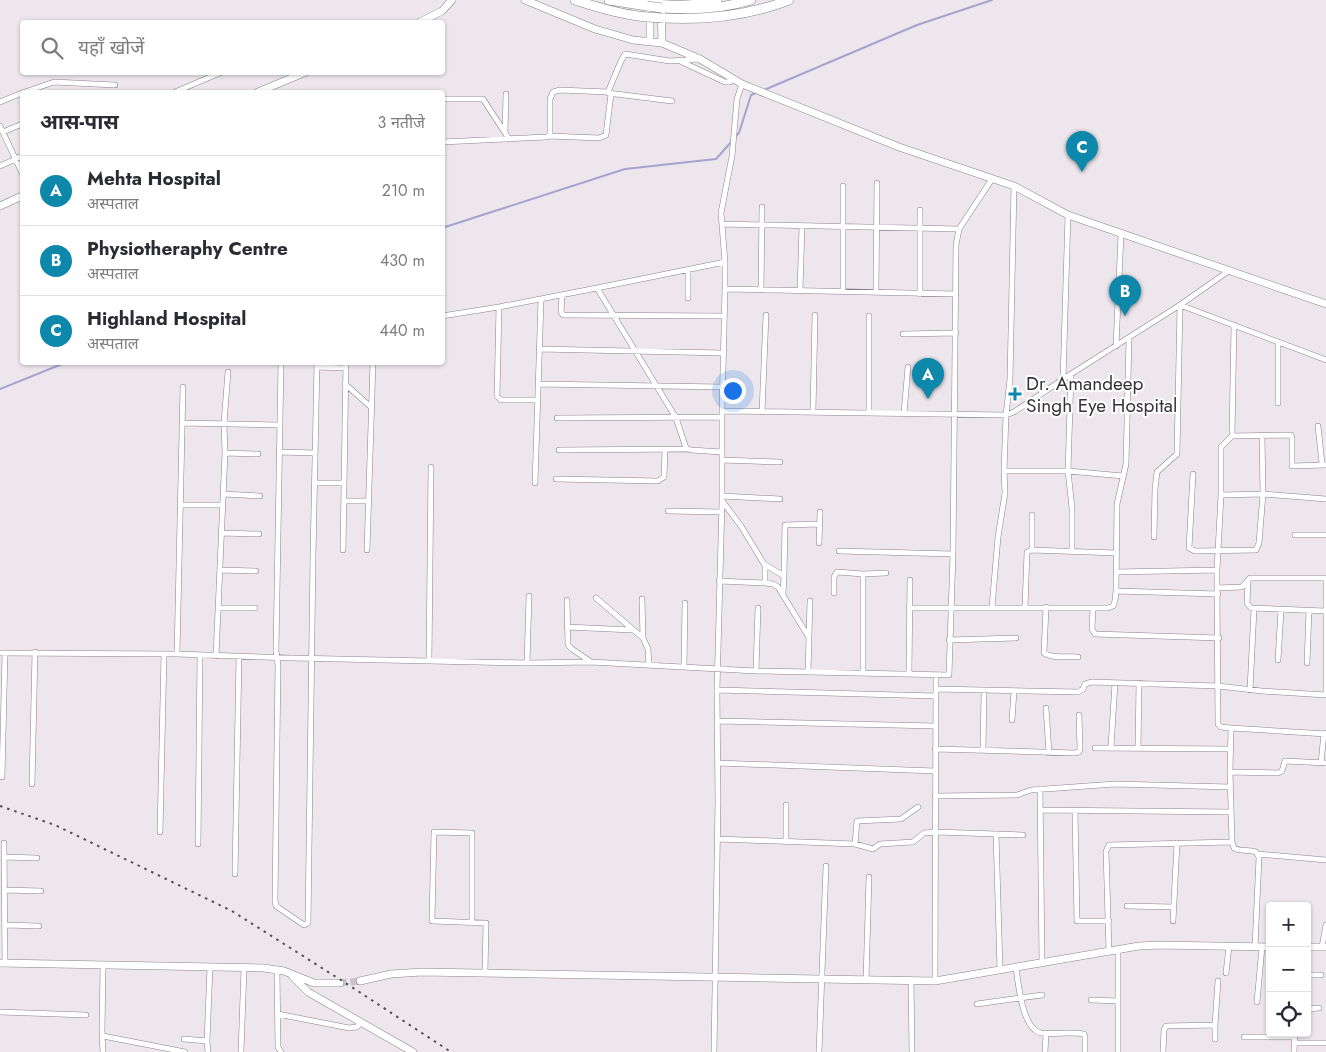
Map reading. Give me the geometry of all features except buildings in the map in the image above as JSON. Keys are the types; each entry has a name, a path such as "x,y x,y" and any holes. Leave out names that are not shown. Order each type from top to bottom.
{"highway":[{"path":"575,0 600,9 631,16 703,19 722,17 788,0"},
{"path":"609,0 706,8 738,4 751,0"}],"street":[{"path":"424,20 442,11 452,0"},
{"path":"525,0 595,29 633,40 662,43 700,59 742,84 899,147 1014,186 1068,215 1121,235 1230,270 1326,304"},
{"path":"662,43 661,5 672,2 718,0"},
{"path":"645,2 650,42"},
{"path":"445,142 543,139 549,136 599,138 606,136 608,93 620,61 626,54 681,61 700,59"},
{"path":"681,61 725,82 730,82 734,79"},
{"path":"181,90 215,75"},
{"path":"263,90 299,75"},
{"path":"32,90 54,82 115,85"},
{"path":"714,1052 718,839 717,669 722,512 722,387 725,289 722,206 730,173 737,99 742,84"},
{"path":"549,136 550,99 553,92 560,90 608,93 672,101"},
{"path":"0,102 20,94"},
{"path":"505,132 506,94"},
{"path":"445,99 483,99 509,139"},
{"path":"3,132 20,125"},
{"path":"0,126 20,168"},
{"path":"0,166 20,157"},
{"path":"2,777 2,653 177,654 527,663 591,662 756,671 949,675 953,554 956,245 959,229 992,179"},
{"path":"876,291 877,182"},
{"path":"843,186 843,292"},
{"path":"992,607 998,537 1005,503 1004,471 1006,415 1010,379 1014,186"},
{"path":"0,206 20,197"},
{"path":"761,290 762,207"},
{"path":"920,210 920,294"},
{"path":"1063,380 1068,215"},
{"path":"722,224 959,229"},
{"path":"800,291 802,226"},
{"path":"1116,346 1121,235"},
{"path":"445,316 562,296 725,262"},
{"path":"688,270 688,298"},
{"path":"557,418 676,418 762,412 1006,415 1014,412 1180,305 1230,270"},
{"path":"598,288 676,418 688,450"},
{"path":"725,289 956,294"},
{"path":"562,296 563,315 724,316"},
{"path":"535,483 541,300"},
{"path":"1180,305 1326,360"},
{"path":"1154,537 1157,472 1176,454 1180,305"},
{"path":"499,307 497,396 501,400 538,400"},
{"path":"762,412 766,315"},
{"path":"812,412 816,316"},
{"path":"869,316 869,412"},
{"path":"1232,436 1234,325"},
{"path":"903,334 956,334"},
{"path":"909,608 1094,608 1113,606 1116,591 1117,504 1126,464 1129,338"},
{"path":"1278,342 1278,403"},
{"path":"539,349 723,353"},
{"path":"281,365 276,657 278,665 275,900 276,906 304,925 308,923 317,365 346,365 343,550"},
{"path":"367,550 373,365"},
{"path":"904,413 908,367"},
{"path":"216,656 225,453 224,423 228,372"},
{"path":"1071,374 1068,471 1072,508 1072,551"},
{"path":"345,384 372,408"},
{"path":"539,384 722,387"},
{"path":"177,654 183,387"},
{"path":"182,423 280,425"},
{"path":"1318,426 1322,463 1325,465"},
{"path":"1193,474 1189,548 1195,551 1256,550 1259,547 1263,494 1262,435"},
{"path":"1230,772 1278,773 1282,771 1285,761 1324,763 1325,733 1230,728 1222,727 1218,724 1219,638 1217,570 1222,495 1221,447 1232,436 1292,436 1292,466 1325,465"},
{"path":"559,450 688,450 722,452"},
{"path":"556,479 658,481 664,477 665,450"},
{"path":"279,452 315,453"},
{"path":"225,453 258,454"},
{"path":"722,460 780,462"},
{"path":"429,661 430,467"},
{"path":"1004,471 1068,471 1123,476"},
{"path":"315,482 344,483"},
{"path":"223,494 260,496"},
{"path":"1222,495 1263,494 1326,499"},
{"path":"722,499 780,499"},
{"path":"722,499 765,566 765,583"},
{"path":"344,501 370,501"},
{"path":"181,505 222,505"},
{"path":"668,511 722,512"},
{"path":"819,543 820,512"},
{"path":"1032,515 1032,550"},
{"path":"783,594 785,525 820,524"},
{"path":"221,533 260,534"},
{"path":"1295,535 1326,535"},
{"path":"1025,607 1027,552 1032,550 1116,553"},
{"path":"840,551 953,554"},
{"path":"765,566 784,576"},
{"path":"220,570 256,571"},
{"path":"1116,572 1217,570"},
{"path":"834,593 834,577 837,572 886,573"},
{"path":"863,574 863,673"},
{"path":"936,689 1078,692 1088,682 1218,686 1326,695 1326,578 1253,578 1248,580 1242,587 1217,588"},
{"path":"908,674 910,580"},
{"path":"1248,580 1247,603 1251,608 1325,611"},
{"path":"719,581 776,585 808,636"},
{"path":"1116,591 1218,594"},
{"path":"527,663 529,596"},
{"path":"596,598 643,638"},
{"path":"642,599 643,638 648,649 649,665"},
{"path":"567,600 568,645 591,662"},
{"path":"808,672 810,601"},
{"path":"684,667 685,603"},
{"path":"218,608 255,608"},
{"path":"756,671 758,608"},
{"path":"1046,608 1044,653 1052,656 1078,656"},
{"path":"1094,608 1092,629 1095,634 1219,638"},
{"path":"1250,690 1254,609"},
{"path":"1278,660 1281,610"},
{"path":"1307,663 1309,611"},
{"path":"567,627 633,630"},
{"path":"949,640 1016,638"},
{"path":"32,784 35,652"},
{"path":"160,832 164,654"},
{"path":"198,844 200,655"},
{"path":"235,874 239,656"},
{"path":"935,981 936,676"},
{"path":"1110,748 1115,683"},
{"path":"1138,748 1139,683"},
{"path":"717,690 936,696"},
{"path":"983,750 984,690"},
{"path":"1012,720 1014,691"},
{"path":"1046,708 1049,753"},
{"path":"935,750 1075,754 1078,752 1079,715"},
{"path":"718,721 935,726"},
{"path":"1230,728 1230,812 1234,848 1237,850 1253,851 1258,854 1326,860"},
{"path":"1095,748 1230,749"},
{"path":"718,763 935,771"},
{"path":"935,796 1017,795 1031,790 1115,784 1230,787"},
{"path":"1040,789 1042,962"},
{"path":"786,805 786,841"},
{"path":"855,844 856,821 901,819 918,807"},
{"path":"1040,810 1230,812"},
{"path":"1076,811 1077,921 1109,921"},
{"path":"472,923 472,833 434,832 432,921 472,923 486,923 485,973"},
{"path":"718,839 855,844 873,848 880,844 913,842 920,834 936,832 1023,834"},
{"path":"996,834 1000,969"},
{"path":"1109,950 1106,852 1109,845 1232,842"},
{"path":"4,843 5,925 3,963 244,968 277,970 314,983 340,983"},
{"path":"1173,921 1177,843"},
{"path":"1257,1002 1262,947 1258,854"},
{"path":"4,857 37,858"},
{"path":"819,1052 826,866"},
{"path":"866,980 868,877"},
{"path":"4,890 42,891"},
{"path":"1127,906 1173,906"},
{"path":"5,925 39,926"},
{"path":"1311,947 1324,947 1326,925"},
{"path":"360,981 405,972 935,981 1118,949 1158,945 1262,947"},
{"path":"1226,973 1229,946"},
{"path":"1118,949 1118,1052"},
{"path":"103,966 103,1052"},
{"path":"208,1052 210,967"},
{"path":"1016,967 1020,998 1033,1028 1036,1031 1046,1033 1084,1034 1086,1036 1085,1052"},
{"path":"241,1052 244,968"},
{"path":"277,970 278,1048 281,1052"},
{"path":"290,974 308,992 413,1052"},
{"path":"1311,975 1321,975"},
{"path":"911,980 912,1052"},
{"path":"1215,1039 1218,981"},
{"path":"977,1004 1042,995"},
{"path":"1091,1000 1118,1001"},
{"path":"1311,1009 1320,1008"},
{"path":"0,1012 86,1015"},
{"path":"278,1014 349,1028 357,1027 361,1022"},
{"path":"1163,1052 1164,1030 1166,1026 1215,1024"},
{"path":"1045,1052 1046,1033"},
{"path":"102,1035 185,1052"},
{"path":"1244,1037 1295,1038 1326,1043"},
{"path":"1294,1052 1295,1038"},
{"path":"184,1039 207,1041"}],"waterway":[{"path":"764,90 917,25 992,0"},
{"path":"735,137 739,133 751,95 758,92"},
{"path":"445,227 625,169 716,159 732,141"},
{"path":"0,389 60,365"}],"tunnel":[{"path":"340,983 360,981"}],"railway":[{"path":"0,806 55,825 232,911 451,1052"}],"place":[{"name":"Highland Hospital","path":"1082,172"},
{"name":"Physiotheraphy Centre","path":"1125,316"},
{"name":"Dr. Amandeep Singh Eye Hospital","path":"1015,394"},
{"name":"Mehta Hospital","path":"928,399"}]}
